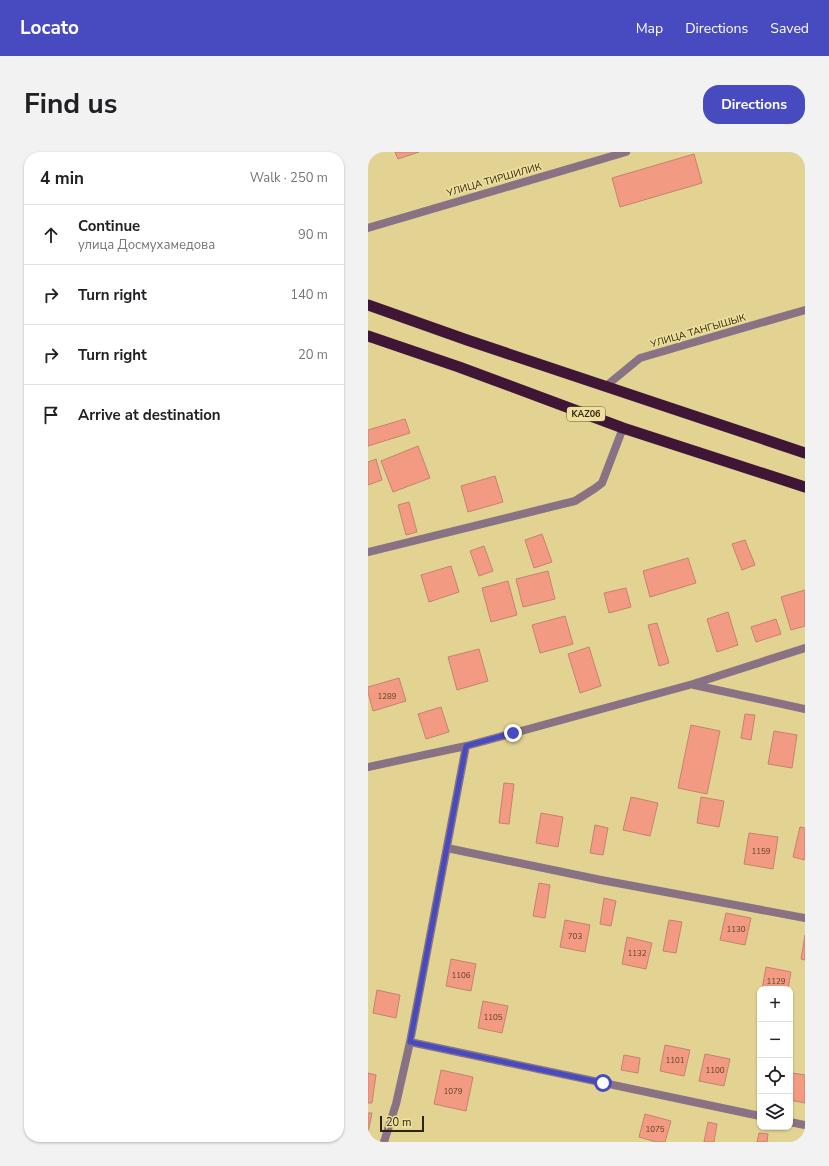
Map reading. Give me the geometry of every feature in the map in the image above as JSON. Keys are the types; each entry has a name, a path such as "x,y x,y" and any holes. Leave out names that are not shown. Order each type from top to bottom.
{"highway":[{"path":"368,305 467,340 805,453"},
{"name":"KАZ06","path":"368,336 459,367 623,428 805,487"}],"street":[{"name":"УЛИЦА ТИРШИЛИК","path":"368,228 626,152"},
{"name":"УЛИЦА ТАНГЫШЫК","path":"606,386 640,358 805,310"},
{"path":"368,552 574,501 602,483 623,428"},
{"path":"368,767 466,746 693,684 805,648"},
{"path":"693,684 805,709"},
{"path":"384,1142 396,1104 410,1042 466,746"},
{"path":"447,848 601,880 805,918"},
{"path":"410,1042 757,1115"},
{"path":"793,1123 805,1125"}],"building":[{"path":"395,152 419,152 398,159"},
{"path":"694,154 702,183 620,207 612,178"},
{"path":"405,419 410,433 368,446 368,430"},
{"path":"418,446 430,478 393,492 381,461"},
{"path":"376,459 382,480 368,485 368,462"},
{"path":"495,476 503,502 468,512 461,486"},
{"path":"409,502 417,532 406,535 398,505"},
{"path":"542,534 552,562 534,568 525,540"},
{"path":"745,540 755,565 742,570 732,544"},
{"path":"484,546 493,571 479,576 470,551"},
{"path":"688,558 696,583 650,597 643,571"},
{"path":"451,566 459,592 429,602 421,575"},
{"path":"548,571 555,599 523,607 516,579"},
{"path":"508,581 517,615 491,622 482,588"},
{"path":"626,588 631,607 609,613 604,593"},
{"path":"805,590 805,626 791,630 781,597"},
{"path":"728,612 738,645 717,652 707,619"},
{"path":"565,616 573,644 540,653 532,625"},
{"path":"776,619 781,634 756,642 751,627"},
{"path":"657,623 669,663 659,666 648,625"},
{"path":"589,647 601,686 580,693 568,654"},
{"path":"479,649 488,681 457,690 448,657"},
{"path":"399,678 406,701 373,711 368,687"},
{"path":"441,707 449,732 426,739 418,714"},
{"path":"745,714 755,715 751,740 741,738"},
{"path":"691,725 720,731 707,794 678,788"},
{"path":"774,731 797,735 792,768 768,764"},
{"path":"504,783 514,784 509,824 499,823"},
{"path":"631,797 658,803 650,836 623,830"},
{"path":"701,797 724,801 719,827 697,823"},
{"path":"541,813 563,817 558,847 536,843"},
{"path":"595,825 608,828 603,855 590,853"},
{"path":"800,827 805,828 805,860 793,857"},
{"path":"749,833 778,837 773,869 744,864"},
{"path":"539,883 550,885 545,918 533,916"},
{"path":"604,898 616,901 611,926 600,924"},
{"path":"726,913 751,918 745,945 720,940"},
{"path":"565,920 590,925 585,952 560,947"},
{"path":"669,920 682,922 676,953 663,951"},
{"path":"805,935 805,960 801,959"},
{"path":"627,937 652,943 646,969 622,964"},
{"path":"451,959 476,964 471,991 446,986"},
{"path":"766,967 791,972 789,986 763,986"},
{"path":"377,990 400,995 396,1018 373,1013"},
{"path":"483,1001 508,1006 502,1033 478,1028"},
{"path":"665,1045 690,1050 684,1076 660,1071"},
{"path":"705,1054 730,1059 724,1086 699,1081"},
{"path":"624,1055 640,1058 638,1073 621,1070"},
{"path":"441,1070 473,1077 466,1111 434,1104"},
{"path":"368,1073 376,1075 372,1103 368,1103"},
{"path":"793,1073 805,1075 805,1103 793,1101"},
{"path":"368,1113 372,1113 368,1133"},
{"path":"645,1114 671,1121 665,1142 656,1142 639,1137"},
{"path":"708,1122 717,1124 714,1142 704,1142"},
{"path":"759,1133 768,1134 767,1142 757,1142"}],"route":[{"path":"513,733 466,746 410,1042 603,1083"}]}
